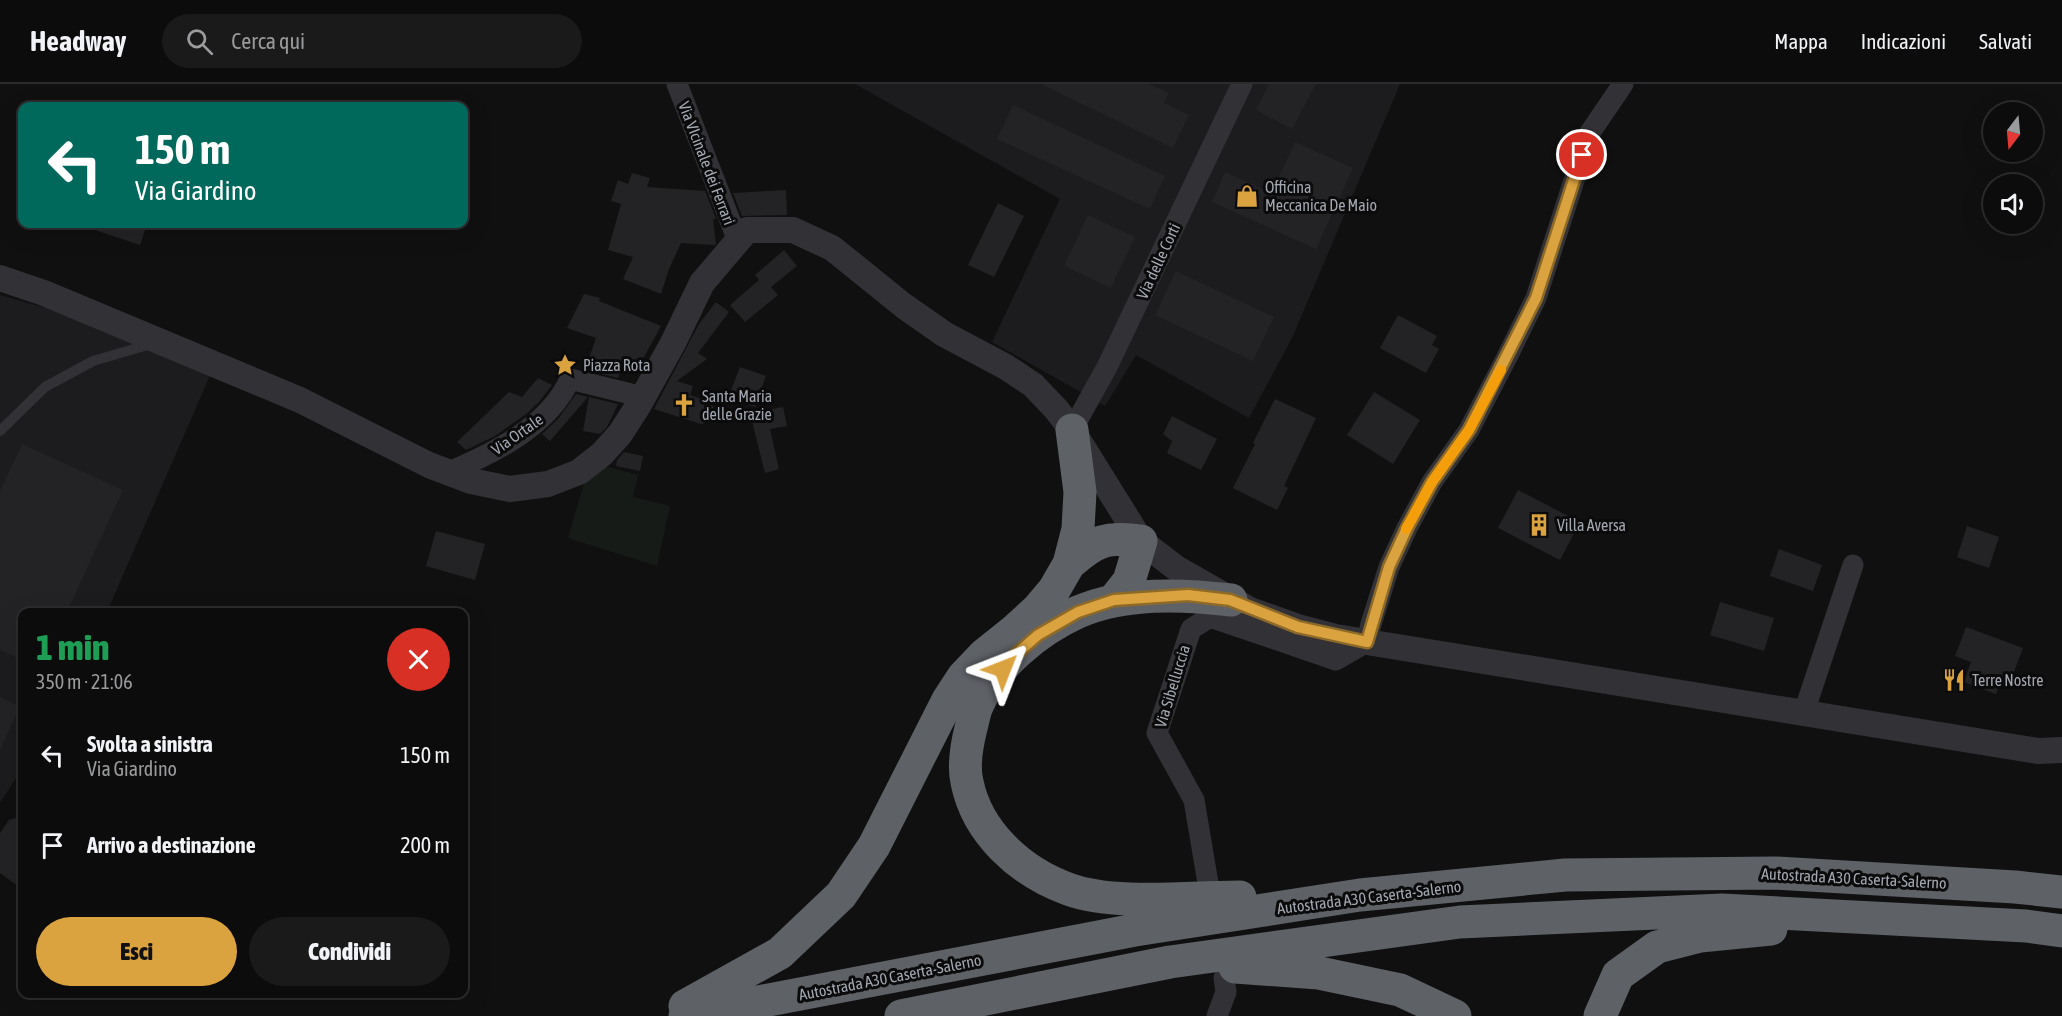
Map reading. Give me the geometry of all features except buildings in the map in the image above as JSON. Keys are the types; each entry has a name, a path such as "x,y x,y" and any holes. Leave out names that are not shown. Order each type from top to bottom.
{"highway":[{"path":"668,1016 780,953 841,895 873,846 948,700 963,677 984,655 1014,632 1054,590 1069,564 1078,529 1080,492 1072,430"},
{"path":"1069,564 1085,550 1102,540 1141,541 1129,581 1114,600"},
{"path":"1230,600 1188,595 1114,600 1078,612 1038,635 1014,656 992,681 976,707 966,746 966,781 977,814 996,841 1046,880 1071,890 1103,897 1359,895"},
{"name":"Autostrada A30 Caserta-Salerno","path":"685,1016 1135,930 1359,895 1565,875 1776,873 2015,887 2062,892"},
{"path":"901,1016 1170,962 1460,922 1722,910 2026,926 2062,931"},
{"path":"1600,1016 1618,975 1657,947 1700,936 1882,918"},
{"path":"1170,962 1319,973 1400,990 1455,1016"}],"street":[{"name":"Via VIcinale dei Ferrari","path":"677,84 738,241"},
{"path":"1367,642 1389,567 1432,482 1469,430 1508,357 1536,298 1589,134 1623,84"},
{"name":"Via delle Corti","path":"1072,430 1107,367 1236,86"},
{"path":"0,278 44,292 300,400 429,465 471,481 510,489 548,484 579,472 602,454 620,434 643,397 702,284 747,230 793,230 832,248 904,306 944,334 1006,367 1033,386 1056,409 1072,430 1141,541 1176,568 1230,600 1298,627 1367,642 2050,751 2062,770"},
{"name":"Via Ortale","path":"449,472 482,458 527,429 549,411 563,394 570,379 643,397"},
{"path":"1804,712 1852,565"},
{"name":"Via Sibelluccia","path":"1209,889 1194,800 1157,733 1191,628 1210,617 1336,660 1367,642"},
{"path":"1216,1016 1226,992 1224,978"}],"lane":[{"path":"0,431 45,387 93,361 160,341"}],"shaded area":[{"path":"855,84 1400,84 1292,338 1249,418 1136,355 1105,406 992,342 1060,199"},
{"path":"0,295 60,312 212,371 109,608 18,608 18,775 0,803"},
{"path":"605,466 638,475 633,497 670,506 657,566 568,538 585,480"}],"slow traffic":[{"path":"1406,529 1432,482 1469,430 1501,370"}],"place":[{"name":"Officina Meccanica De Maio","path":"1247,196"},
{"name":"Piazza Rota","path":"565,365"},
{"name":"Santa Maria delle Grazie","path":"684,405"},
{"name":"Villa Aversa","path":"1539,525"},
{"name":"Terre Nostre","path":"1954,680"}],"route":[{"path":"1003,669 1038,635 1078,612 1114,600 1188,595 1230,600 1250,610 1298,627 1367,642 1389,567 1407,528 1432,482 1469,430 1536,298 1582,155"}]}
